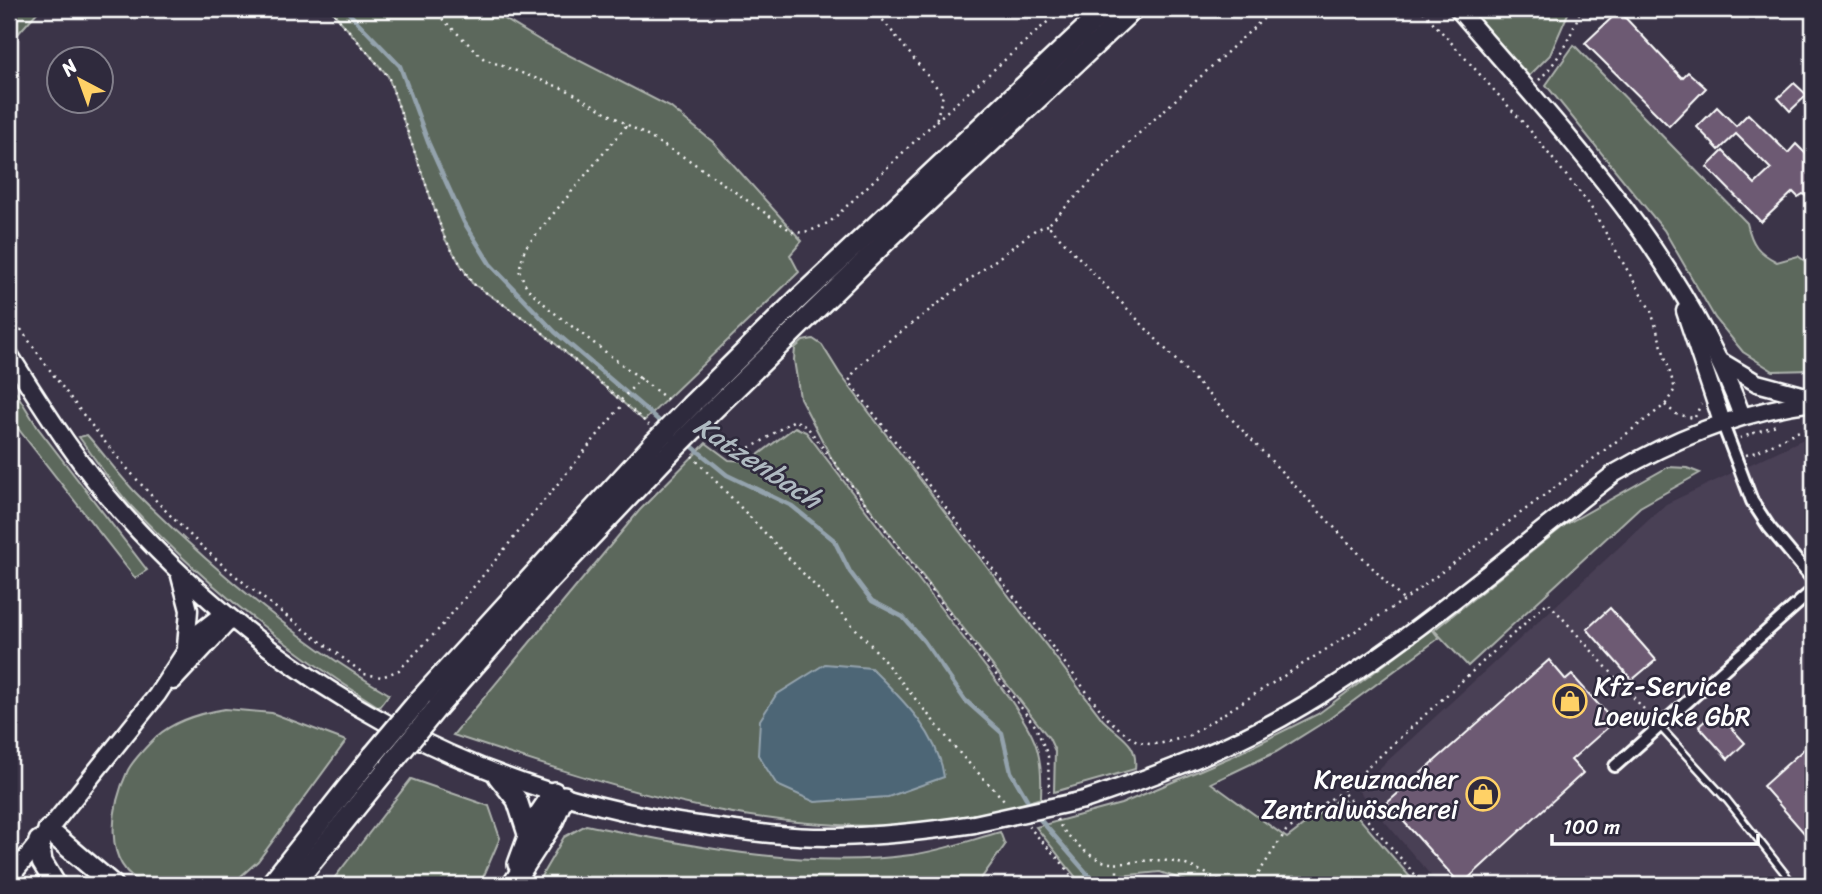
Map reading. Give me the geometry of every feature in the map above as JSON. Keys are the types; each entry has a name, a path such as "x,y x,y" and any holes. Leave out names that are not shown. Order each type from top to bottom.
{"highway":[{"path":"282,883 373,755 428,704 807,291 1107,9"},
{"path":"694,413 887,240 1133,9"},
{"path":"282,883 391,764 428,704"},
{"path":"498,776 517,800 528,834"},
{"path":"512,885 528,834 559,794"},
{"path":"512,885 552,824 559,794"},
{"path":"44,836 42,862 56,885"},
{"path":"44,836 113,885"}],"main road":[{"path":"1458,9 1619,202 1669,273 1694,309 1722,362 1742,416"},
{"path":"1669,273 1684,308 1722,422"},
{"path":"9,354 82,465 120,512 179,574 228,616 329,692 424,744 498,776 559,794 626,813 771,835 835,837 912,833 974,824 1084,800 1162,774 1221,749 1302,707 1382,655 1443,611 1615,473 1671,442 1722,422 1813,400"},
{"path":"1722,362 1756,383 1813,400"},
{"path":"179,574 189,610 185,651"},
{"path":"9,879 157,695 185,651 205,626 228,616"},
{"path":"157,695 191,664 228,616"}],"street":[{"path":"1722,422 1752,501 1769,527 1813,580"},
{"path":"1615,766 1813,590"}],"lane":[{"path":"1660,727 1727,800 1794,885"}],"path":[{"path":"330,9 387,76 445,239 472,284 535,326 666,445 872,646 962,756 1012,809"},
{"path":"432,9 484,59 567,90 689,160 794,233 810,231 830,222 936,121 1062,9"},
{"path":"874,9 943,95 936,121"},
{"path":"1274,9 1135,137 1048,225 1035,230 873,353 856,369 849,381 1106,717 1132,740 1158,746 1190,735 1403,601 1665,405 1675,389 1651,311 1589,204 1528,128 1421,9"},
{"path":"1528,90 1558,58 1571,37 1581,9"},
{"path":"626,126 525,248 519,270 527,288 552,311 694,413 723,447 742,450 761,443 795,419 808,428 1036,727 1048,756 1048,787 1052,800"},
{"path":"1048,225 1403,601"},
{"path":"9,312 57,382 109,448 186,531 255,592 364,674 382,677 399,670 440,628 642,377"},
{"path":"1665,405 1676,414 1693,418 1699,414 1701,403"},
{"path":"1730,442 1786,421"},
{"path":"1737,458 1760,451 1788,435 1813,428"},
{"path":"1251,885 1286,831 1342,791 1548,602 1660,727"},
{"path":"1342,791 1424,885"},
{"path":"1056,814 1060,827 1102,863 1117,866 1167,861 1195,867 1229,885"},
{"path":"1021,818 1062,863 1077,885"},
{"path":"1114,885 1117,880 1117,866"}],"shaded area":[{"path":"1810,436 1813,437 1813,885 1439,885 1357,789 1666,504"}],"green space":[{"path":"9,9 40,9 9,44"},
{"path":"330,9 488,9 541,41 670,107 713,142 802,241 790,255 799,272 644,421 535,326 472,283 445,239 388,76"},
{"path":"1470,9 1570,9 1550,55 1529,76"},
{"path":"1574,45 1747,223 1751,237 1760,251 1777,262 1798,256 1813,267 1813,370 1773,371 1743,352 1715,318 1664,230 1546,85"},
{"path":"813,339 822,345 840,374 1103,720 1131,746 1135,769 1054,792 1055,751 1049,738 833,461 800,398 794,360 795,348 803,341"},
{"path":"9,381 38,428 147,570 135,578 9,417"},
{"path":"795,427 806,432 1010,699 1036,746 1041,768 1041,798 979,816 912,825 845,826 778,820 646,794 453,735 639,511 706,443 729,460 750,461"},
{"path":"87,435 139,496 227,577 289,628 389,694 379,707 312,663 248,614 159,535 117,490 79,437"},
{"path":"1668,467 1687,468 1700,473 1640,507 1468,666 1434,630 1565,525"},
{"path":"1432,629 1439,638 1329,719 1276,752 1211,783 1287,838 1341,797 1417,885 1198,885 1160,872 1109,877 1107,885 1082,885 1036,827 1121,804 1233,756 1318,714"},
{"path":"225,709 272,713 346,741 258,861 231,885 173,887 145,884 131,875 121,863 116,849 114,816 128,770 163,731 198,715"},
{"path":"411,779 489,806 500,838 480,885 329,885"},
{"path":"586,825 748,854 829,860 911,855 1000,832 1005,845 980,880 946,885 536,885 564,837"}],"water":[{"path":"825,664 871,668 926,731 940,761 944,777 888,797 815,802 777,785 758,755 760,720 776,695"}],"building":[{"path":"1619,11 1682,78 1688,72 1706,88 1669,126 1585,43"},
{"path":"1794,83 1807,95 1790,111 1778,98"},
{"path":"1717,107 1736,126 1748,114 1788,153 1796,144 1813,161 1813,202 1803,194 1798,197 1793,192 1761,222 1707,167 1723,151 1755,184 1771,169 1736,134 1719,150 1697,127"},
{"path":"1610,608 1656,660 1632,680 1587,629"},
{"path":"1549,660 1566,680 1572,675 1614,722 1571,760 1583,773 1461,885 1387,803"},
{"path":"1716,711 1745,743 1728,759 1699,726"},
{"path":"1813,741 1813,843 1763,786"}],"waterway":[{"name":"Katzenbach","path":"345,9 400,66 428,142 464,222 490,264 555,332 664,425"},
{"name":"Katzenbach","path":"688,443 727,475 792,506 834,540 850,572 872,601 903,617 924,641 965,700 1002,733 1011,772 1032,808"},
{"name":"Katzenbach","path":"1037,816 1097,885"}],"place":[{"name":"Kfz-Service Loewicke GbR","path":"1570,701"},
{"name":"Kreuznacher Zentralwäscherei","path":"1483,794"}]}
